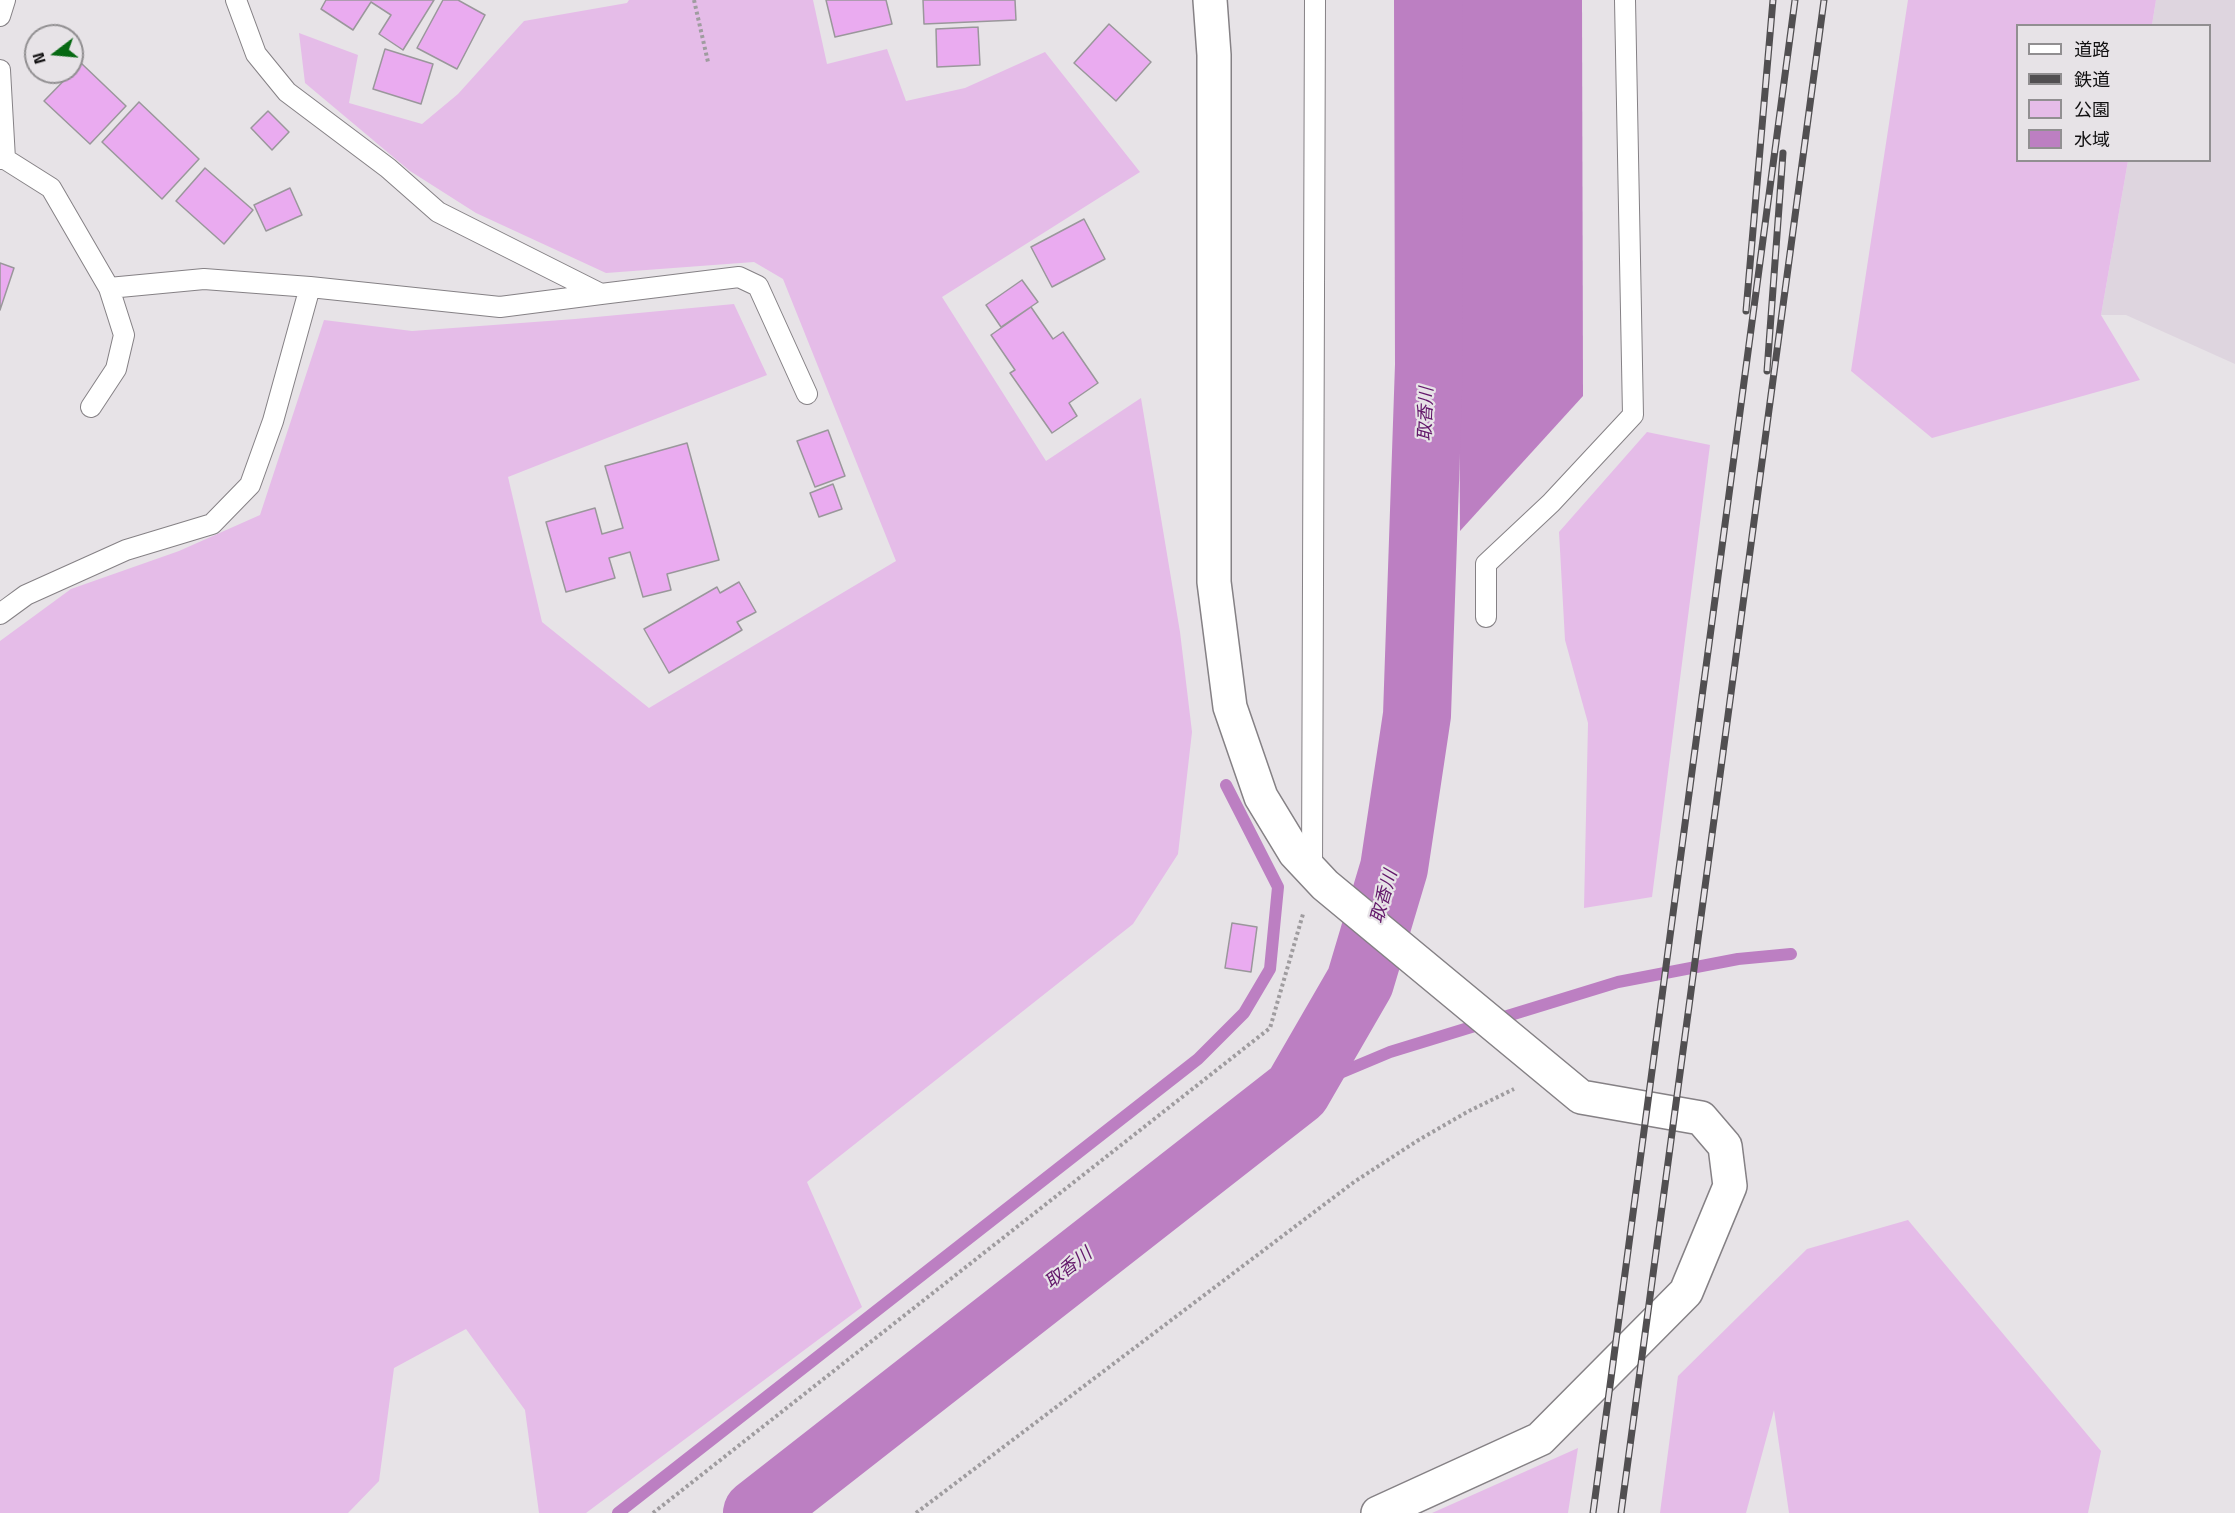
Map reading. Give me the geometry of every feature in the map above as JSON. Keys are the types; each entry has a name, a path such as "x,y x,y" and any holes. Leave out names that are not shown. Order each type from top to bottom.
{"street":[{"path":"1210,0 1214,55 1214,582 1230,707 1262,797 1294,853 1319,878 1581,1097 1701,1118 1725,1146 1730,1186 1686,1292 1540,1439 1378,1513"}],"lane":[{"path":"0,16 5,0"},
{"path":"236,0 256,54 287,92 388,168 438,212 601,294"},
{"path":"1316,0 1319,878"},
{"path":"1486,617 1486,564 1551,503 1632,415 1625,0"},
{"path":"0,70 2,159 51,188 109,288 124,335 116,369 91,407"},
{"path":"109,288 204,279 310,287 500,307 739,277 758,286 807,394"},
{"path":"0,614 26,595 126,550 212,524 250,484 273,421 310,287"}],"path":[{"path":"694,0 708,62"},
{"path":"653,1513 1269,1028 1302,921 1303,911"},
{"path":"916,1513 1354,1182 1458,1117 1525,1085 1544,1068"}],"shaded area":[{"path":"2156,0 2235,0 2235,364 2126,315 2101,315 2128,162 2211,162 2211,24 2152,24"}],"green space":[{"path":"629,0 813,0 827,64 887,49 906,101 965,88 1045,52 1140,172 942,297 1046,461 1141,398 1180,632 1192,732 1178,854 1133,924 807,1182 862,1307 586,1513 539,1513 525,1410 466,1329 394,1368 379,1481 348,1513 0,1513 0,641 71,589 179,551 260,515 324,320 412,331 734,304 767,375 508,477 542,622 649,708 896,561 783,279 754,262 606,273 476,213 410,171 305,83 299,33 358,55 349,103 422,124 458,94 524,21 627,3"},
{"path":"1908,0 2156,0 2152,24 2016,24 2016,162 2128,162 2101,315 2140,380 1932,438 1851,371"},
{"path":"1647,432 1710,445 1652,897 1584,908 1588,723 1565,640 1559,532"},
{"path":"1908,1220 2101,1451 2088,1513 1789,1513 1774,1410 1746,1513 1660,1513 1678,1376 1807,1249"},
{"path":"1578,1448 1568,1513 1432,1513"}],"water":[{"path":"1457,0 1582,0 1583,396 1460,531"}],"building":[{"path":"326,0 434,0 403,50 379,34 391,15 371,2 353,30 321,9"},
{"path":"443,0 458,0 485,15 457,69 417,48"},
{"path":"826,0 886,0 892,24 835,37"},
{"path":"923,0 1015,0 1016,20 924,24"},
{"path":"1109,24 1151,62 1116,101 1074,63"},
{"path":"978,27 980,65 937,67 936,29"},
{"path":"385,49 433,64 421,104 373,89"},
{"path":"84,66 126,106 90,144 44,101 61,84 84,84"},
{"path":"139,102 199,159 162,199 102,142"},
{"path":"268,111 289,132 272,150 251,128"},
{"path":"205,168 253,210 224,244 176,201"},
{"path":"290,188 302,215 266,231 254,205"},
{"path":"1084,219 1105,259 1052,287 1031,247"},
{"path":"0,263 14,268 0,310"},
{"path":"1022,280 1038,302 1001,327 986,305"},
{"path":"1031,307 1053,339 1063,332 1098,383 1069,403 1077,416 1052,433 1010,373 1015,370 991,335"},
{"path":"828,430 845,476 815,487 797,441"},
{"path":"687,443 719,560 667,574 671,590 643,597 630,552 609,558 615,578 566,592 546,522 595,508 602,534 623,528 605,466"},
{"path":"833,484 842,509 819,517 810,493"},
{"path":"739,582 756,612 737,622 742,630 669,673 644,629 717,587 720,593"},
{"path":"1232,923 1257,927 1251,972 1225,968"}],"waterway":[{"name":"取香川","path":"757,1513 1297,1091 1360,982 1394,868 1417,715 1429,365 1428,0"},
{"path":"618,1513 1198,1059 1244,1013 1270,969 1278,887 1226,785"},
{"path":"1297,1091 1390,1052 1618,982 1738,959 1791,954"}],"railway":[{"path":"1746,311 1773,0"},
{"path":"1593,1513 1795,0"},
{"path":"1621,1513 1824,0"},
{"path":"1767,371 1783,153"}]}
